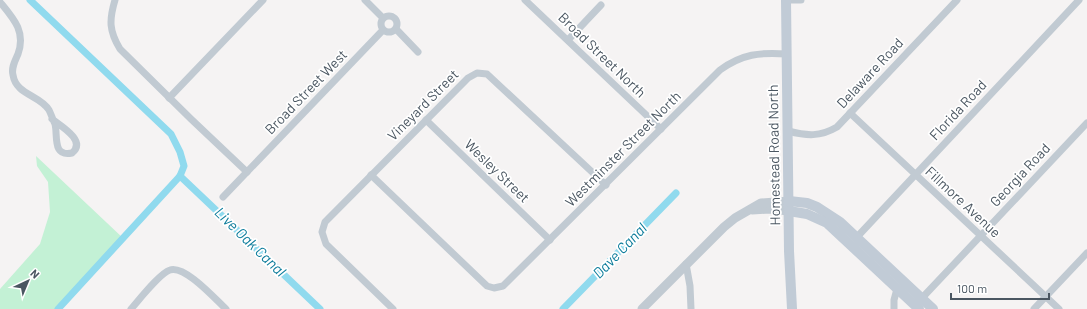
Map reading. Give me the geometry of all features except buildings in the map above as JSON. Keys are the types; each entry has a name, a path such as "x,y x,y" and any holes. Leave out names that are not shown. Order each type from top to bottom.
{"main road":[{"name":"Homestead Road North","path":"786,0 792,309"},
{"path":"789,206 807,203 817,207 840,222 933,309"},
{"path":"789,206 827,223 919,309"}],"street":[{"path":"115,0 111,16 114,39 129,59 247,172"},
{"path":"169,98 263,0"},
{"path":"365,0 384,18"},
{"name":"Broad Street North","path":"525,0 661,129"},
{"path":"790,0 801,0"},
{"name":"Delaware Road","path":"788,131 803,135 819,135 836,127 957,0"},
{"name":"Florida Road","path":"857,238 1080,0"},
{"path":"0,2 16,23 20,33 21,44 12,69 16,84 23,92 42,101 49,110 52,119 55,125 57,147 64,153 72,153 75,151 77,143 75,138 52,119"},
{"path":"568,40 601,5"},
{"path":"391,16 396,19 398,24 396,29 388,32 384,30 381,22 384,18 391,16"},
{"path":"396,29 418,52"},
{"name":"Broad Street West","path":"222,197 384,30"},
{"name":"Westminster Street North","path":"371,175 487,286 494,288 503,286 606,185 713,76 728,64 742,57 769,52 787,54"},
{"name":"Vineyard Street","path":"393,309 326,244 322,232 324,222 468,78 477,73 487,74 606,185"},
{"name":"Fillmore Avenue","path":"850,113 1059,309"},
{"name":"Wesley Street","path":"426,120 550,240"},
{"name":"Georgia Road","path":"922,298 1087,123"},
{"path":"642,309 729,222 746,211 789,206"},
{"path":"1034,309 1087,253"},
{"path":"686,264 690,286 691,309"},
{"path":"131,309 161,275 169,270 176,269 190,277 226,309"},
{"path":"894,309 894,300 897,289"}],"green space":[{"path":"36,156 124,239 61,309 0,309 0,289 40,244 50,212 48,182 37,166"}],"waterway":[{"path":"30,0 171,134 180,152 184,166 180,176 58,309"},
{"name":"Live Oak Canal","path":"180,176 320,309"},
{"name":"Dave Canal","path":"563,309 676,193"}]}
